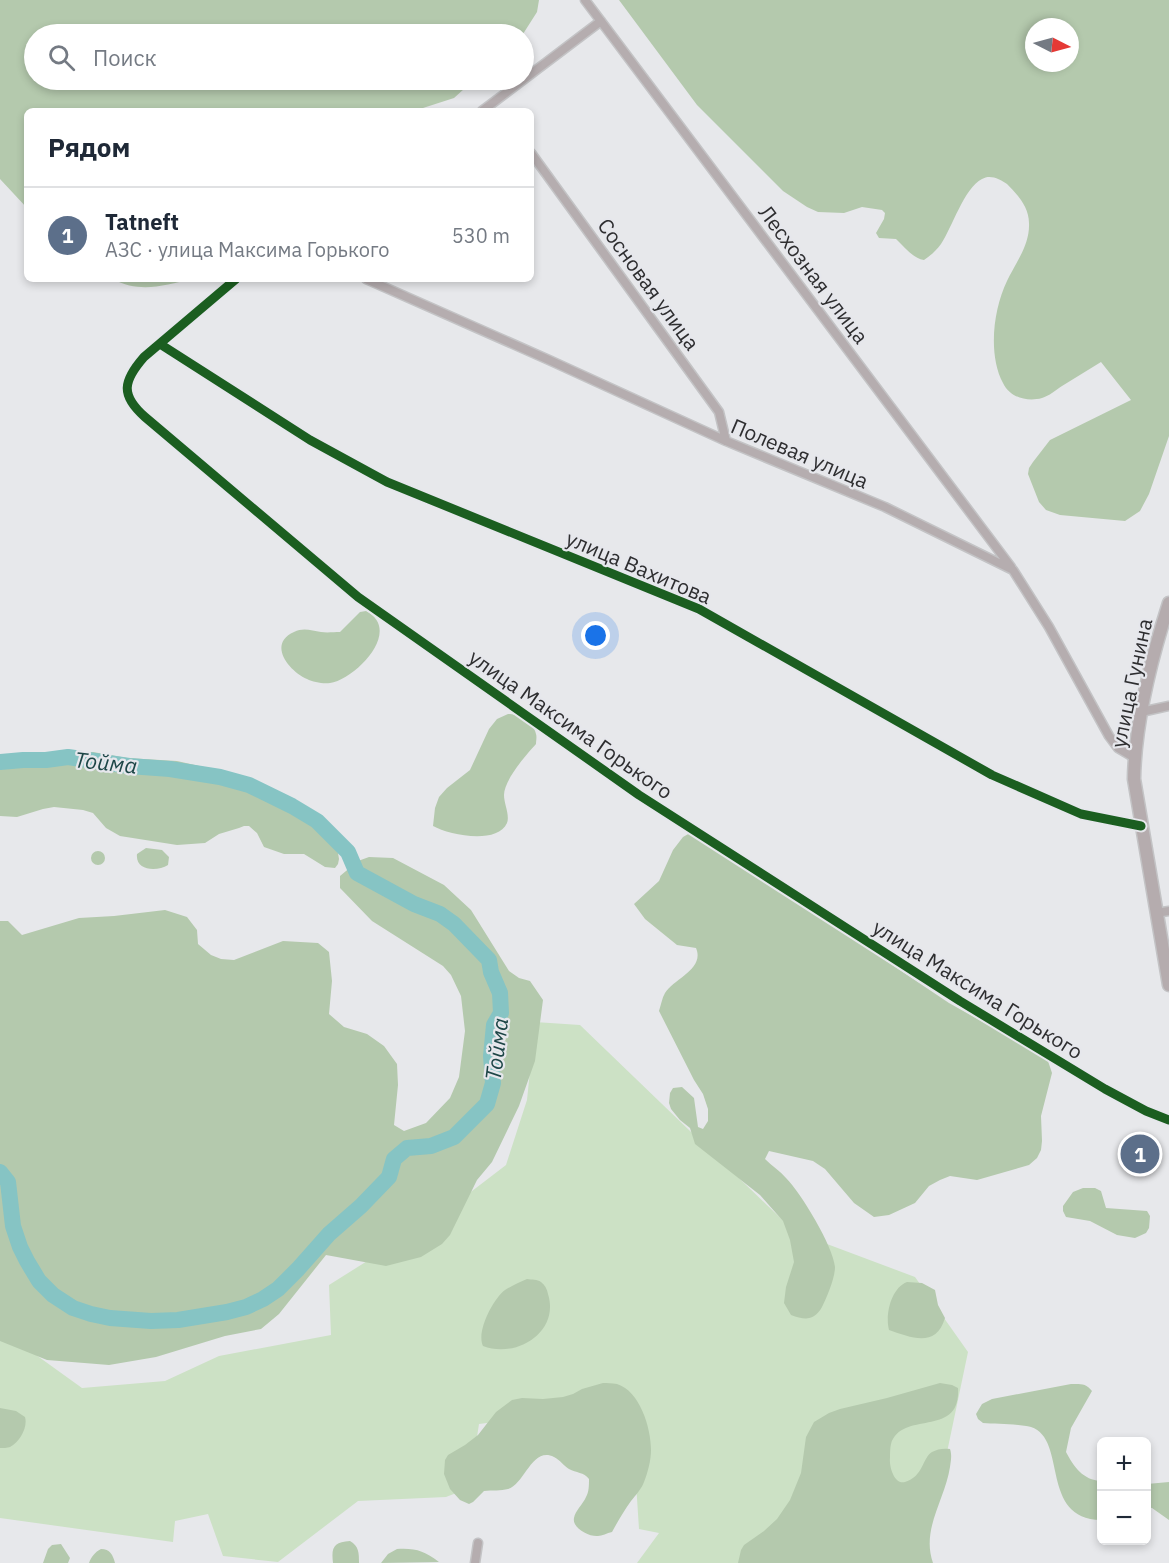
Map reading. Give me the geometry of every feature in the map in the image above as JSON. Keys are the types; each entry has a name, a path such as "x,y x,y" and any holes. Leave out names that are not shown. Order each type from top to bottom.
{"main road":[{"name":"улица Гунина","path":"1169,603 1141,712 1134,779 1169,985"}],"street":[{"name":"Лесхозная улица","path":"585,0 1013,570"},
{"path":"534,72 601,21"},
{"path":"486,108 510,90"},
{"path":"494,102 498,108"},
{"name":"Сосновая улица","path":"534,157 719,411 726,441"},
{"name":"улица Максима Горького","path":"232,282 144,357 130,376 129,399 136,410 358,597 659,808 960,1001 1105,1089 1146,1111 1169,1120"},
{"name":"Полевая улица","path":"373,282 726,441 885,507 1013,570"},
{"name":"улица Вахитова","path":"160,344 309,440 387,482 699,609 992,776 1081,814 1141,826"},
{"path":"1013,570 1055,637 1109,736 1118,748 1135,758"},
{"path":"1141,712 1169,706"},
{"path":"1156,913 1169,911"},
{"path":"475,1563 478,1543"}],"green space":[{"path":"0,0 539,0 537,12 529,24 24,24 24,90 463,90 454,98 423,108 24,108 24,205 0,179"},
{"path":"619,0 1169,0 1169,436 1149,494 1140,511 1125,521 1060,515 1046,510 1039,502 1028,474 1029,468 1050,440 1131,400 1101,362 1042,398 1020,398 1010,392 1003,383 998,372 994,346 998,305 1007,281 1025,246 1029,231 1025,206 1007,184 988,177 976,184 964,199 941,244 924,260 912,255 896,239 879,238 876,233 884,219 885,213 882,210 862,207 844,213 818,212 783,191 697,105"},
{"path":"119,282 180,282 152,287"},
{"path":"366,611 376,619 380,630 378,641 372,653 352,673 341,680 330,683 318,682 300,675 288,664 282,650 282,643 286,637 294,632 305,630 340,632 360,612"},
{"path":"508,714 516,715 529,722 535,730 536,744 516,768 505,789 507,823 502,830 483,836 461,835 433,826 439,797 470,770 489,729 497,719"},
{"path":"93,752 127,758 177,761 226,772 274,791 291,801 335,849 338,853 338,864 335,868 325,867 304,854 284,854 264,847 257,833 249,826 219,834 205,843 177,845 120,836 106,828 93,813 83,810 54,807 17,817 0,816 0,757 32,760"},
{"path":"690,833 701,837 949,1003 1047,1058 1052,1073 1041,1116 1041,1150 1037,1158 1029,1165 977,1180 950,1176 929,1186 915,1203 889,1215 874,1217 854,1203 825,1169 813,1161 769,1151 765,1159 784,1175 800,1195 823,1234 833,1258 835,1271 828,1293 819,1312 809,1318 791,1315 784,1303 786,1287 794,1262 790,1240 783,1221 760,1195 695,1144 690,1128 680,1120 669,1103 673,1088 682,1087 694,1098 698,1127 703,1129 708,1121 708,1109 703,1094 659,1011 665,993 693,968 698,955 696,948 677,945 645,919 634,904 659,881 673,850 683,837"},
{"path":"146,848 162,850 169,857 168,865 153,869 139,864 137,854"},
{"path":"95,851 101,851 105,858 101,865 95,865 91,861 91,855"},
{"path":"369,857 393,858 444,885 471,910 509,971 519,978 530,981 543,1000 535,1061 519,1106 492,1162 477,1180 450,1235 442,1244 421,1257 386,1266 326,1255 279,1314 261,1329 225,1336 156,1357 109,1365 47,1360 0,1341 0,921 8,921 22,935 79,918 165,910 187,917 197,930 198,944 211,955 234,960 283,941 318,943 329,952 332,981 329,1014 344,1027 367,1034 384,1046 397,1064 398,1085 394,1125 404,1131 426,1123 450,1098 459,1077 465,1031 461,996 451,975 443,966 372,921 340,888 340,876 358,861"},
{"path":"535,1022 580,1025 795,1232 915,1277 968,1352 946,1457 888,1563 637,1563 659,1533 639,1529 634,1452 564,1413 479,1424 469,1488 446,1497 358,1501 278,1562 223,1556 208,1514 175,1521 173,1542 0,1518 0,1329 82,1388 165,1381 219,1356 331,1335 329,1285 442,1214 506,1165 527,1100"},
{"path":"1083,1188 1095,1188 1101,1191 1106,1208 1147,1211 1150,1216 1146,1233 1135,1238 1117,1235 1090,1221 1066,1217 1063,1206 1073,1192"},
{"path":"527,1279 541,1282 548,1292 550,1308 548,1320 541,1331 532,1339 509,1349 483,1346 481,1340 484,1325 500,1294"},
{"path":"907,1282 922,1283 935,1290 938,1305 945,1318 936,1334 914,1338 889,1330 890,1303 901,1285"},
{"path":"603,1383 617,1384 625,1388 638,1402 649,1431 651,1450 643,1484 612,1532 594,1536 582,1531 576,1525 575,1515 587,1495 589,1479 569,1469 554,1457 546,1455 540,1457 514,1486 505,1490 484,1491 469,1504 460,1500 450,1489 444,1474 445,1460 448,1455 478,1435 496,1412 512,1400 563,1397"},
{"path":"940,1383 958,1388 956,1404 950,1413 941,1419 907,1428 897,1434 890,1451 891,1470 898,1481 905,1482 916,1476 932,1452 950,1449 951,1460 947,1479 930,1538 933,1563 738,1563 744,1545 777,1519 790,1500 801,1473 806,1437 814,1422 840,1409"},
{"path":"1071,1384 1085,1385 1090,1388 1092,1391 1071,1428 1066,1452 1080,1472 1097,1480 1097,1519 1082,1516 1069,1507 1061,1493 1049,1446 1042,1434 1031,1427 983,1423 978,1419 976,1414 982,1404 992,1399"},
{"path":"0,1408 16,1411 25,1417 26,1421 17,1442 9,1447 0,1448"},
{"path":"1169,1482 1169,1520 1151,1508 1151,1484"},
{"path":"350,1541 358,1550 359,1563 333,1563 335,1546"},
{"path":"61,1544 70,1558 68,1563 43,1563 48,1549 52,1545"},
{"path":"101,1549 111,1553 115,1563 89,1563"},
{"path":"397,1549 420,1551 439,1562 381,1563 388,1554"}],"waterway":[{"name":"Тойма","path":"0,762 68,757 129,766 170,769 220,777 249,785 292,806 317,821 348,852 357,873 414,904 440,914 454,924 489,960 491,972 500,993 501,1013 494,1025 491,1056 493,1083 487,1104 454,1137 431,1146 407,1148 394,1159 389,1177 329,1234 278,1289 246,1307 178,1320 151,1321 110,1318 73,1308 53,1295 39,1281 27,1261 13,1226 8,1182 0,1172"}],"cycle path":[{"path":"232,282 144,357 132,373 128,381 128,395 131,402 145,417 358,597 639,795 960,1001 1105,1089 1146,1111 1169,1120"},
{"path":"160,344 310,440 387,482 699,609 992,775 1081,814 1141,826"}],"place":[{"name":"Tatneft","path":"1140,1154"}]}
